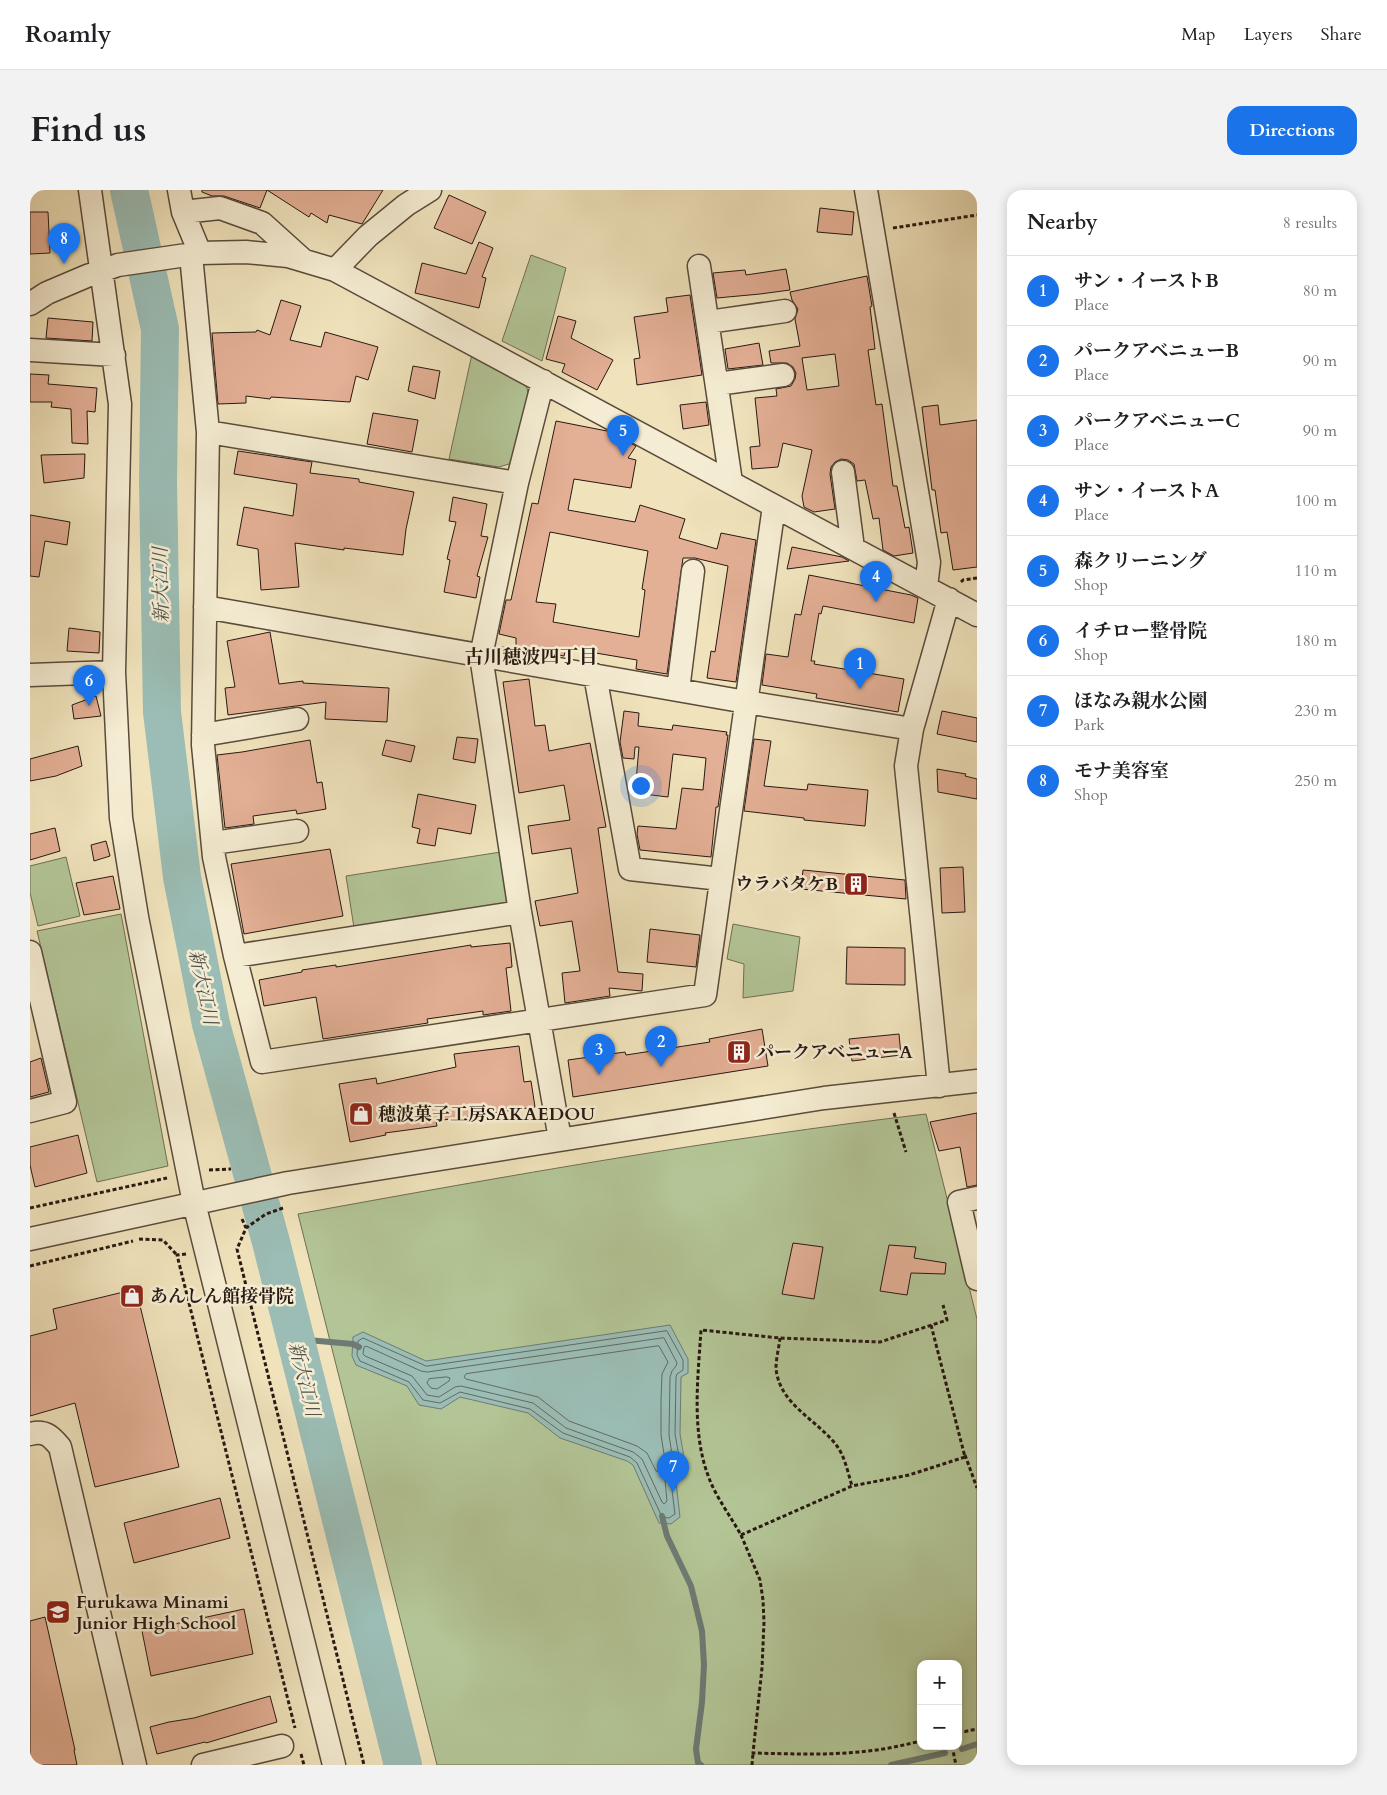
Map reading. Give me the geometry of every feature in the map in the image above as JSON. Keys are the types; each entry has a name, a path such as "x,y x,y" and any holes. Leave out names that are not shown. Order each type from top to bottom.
{"street":[{"path":"90,190 110,268 114,355 120,404 114,672 121,818 137,917 194,1203 334,1765"},
{"path":"179,190 189,255 208,432 203,735 213,843 235,956 262,1062 705,995 774,506"},
{"path":"335,270 368,236 406,205 430,190"},
{"path":"866,190 929,562 926,587"},
{"path":"183,212 220,208 262,223 305,262"},
{"path":"30,304 47,293 110,268 189,255 246,252 288,256 335,270 977,615"},
{"path":"699,266 731,482"},
{"path":"708,322 785,311"},
{"path":"30,350 114,355"},
{"path":"716,384 784,375"},
{"path":"543,381 517,483 480,656 520,912 560,1139"},
{"path":"208,432 517,483"},
{"path":"843,472 853,548"},
{"path":"678,690 693,571"},
{"path":"939,1086 906,766 912,729 949,599"},
{"path":"205,607 746,702 912,729"},
{"path":"30,675 114,672"},
{"path":"595,674 630,869 721,879"},
{"path":"203,735 297,719"},
{"path":"213,843 297,830"},
{"path":"235,956 520,912"},
{"path":"30,952 35,998 65,1102 30,1111"},
{"path":"30,1239 288,1183 824,1098 977,1081"},
{"path":"977,1198 959,1202 977,1279"},
{"path":"30,1434 39,1432 52,1437 60,1447 136,1765"},
{"path":"203,1765 292,1743"}],"path":[{"path":"872,232 977,215"},
{"path":"894,1113 906,1152"},
{"path":"204,1171 231,1169"},
{"path":"30,1208 168,1178"},
{"path":"151,1181 152,1186"},
{"path":"290,1205 266,1214 246,1228 237,1249 364,1765"},
{"path":"242,1219 246,1228"},
{"path":"30,1266 142,1238 163,1240 177,1255 292,1743 304,1765"},
{"path":"177,1255 186,1254"},
{"path":"752,1765 762,1668 763,1600 760,1580 741,1535 709,1479 698,1437 698,1378 701,1330 780,1338 880,1342 947,1320 943,1305"},
{"path":"931,1325 964,1452 977,1488"},
{"path":"780,1338 776,1368 780,1384 786,1396 838,1448 852,1486"},
{"path":"741,1535 852,1486 909,1475 965,1457 964,1452"},
{"path":"962,1732 977,1729"},
{"path":"753,1753 846,1753 884,1749 917,1742"},
{"path":"951,1765 956,1764 953,1750"}],"green space":[{"path":"531,255 566,268 542,361 502,341"},
{"path":"472,354 523,380 527,388 529,397 514,458 509,464 499,467 449,459"},
{"path":"501,852 509,904 354,928 346,876"},
{"path":"66,857 80,916 38,926 30,893 30,866"},
{"path":"121,914 168,1166 97,1182 37,931"},
{"path":"733,924 800,937 793,991 743,998 744,964 727,959"},
{"path":"926,1114 977,1319 977,1765 437,1765 298,1214 611,1159 768,1135"}],"water":[{"path":"670,1325 688,1359 688,1373 681,1377 680,1434 685,1463 676,1482 680,1517 671,1524 659,1523 633,1465 627,1461 560,1438 528,1413 460,1397 441,1409 419,1405 407,1386 356,1365 352,1356 353,1337 363,1332 426,1361"}],"building":[{"path":"202,190 267,190 260,208 224,196 212,196 202,192"},
{"path":"267,190 383,190 362,224 329,215 327,223 311,213 309,217"},
{"path":"449,195 486,212 472,244 434,228"},
{"path":"820,208 854,212 852,235 817,232"},
{"path":"30,212 48,212 50,253 30,254"},
{"path":"479,242 493,248 482,277 486,278 479,308 415,293 422,263 466,274"},
{"path":"786,269 790,290 717,298 713,273 745,270 746,275"},
{"path":"867,276 872,306 870,307 875,349 868,350 876,405 882,404 893,486 897,486 905,528 909,527 913,553 894,556 883,550 879,518 873,519 865,480 857,481 854,464 848,460 841,459 831,467 830,474 835,509 814,512 804,507 802,496 812,450 783,443 778,467 752,469 750,447 760,446 755,398 777,396 776,389 791,386 795,379 796,373 793,367 787,363 771,363 769,351 800,346 795,319 798,309 792,300 790,292","holes":["835,354 839,386 807,390 802,358"]},
{"path":"690,295 702,375 637,385 634,359 640,358 634,317 668,312 666,298"},
{"path":"281,300 301,306 290,340 321,347 325,332 378,347 368,380 356,376 350,402 271,397 270,399 246,396 246,403 218,404 212,333 256,332 257,330 270,335"},
{"path":"558,316 576,321 571,338 613,360 597,390 562,372 565,364 546,359"},
{"path":"48,318 93,322 92,341 46,338"},
{"path":"759,343 763,365 728,369 725,349"},
{"path":"413,366 440,371 435,399 408,391"},
{"path":"30,374 49,375 48,384 97,388 95,412 87,411 88,444 72,443 71,409 51,407 52,402 30,402"},
{"path":"706,402 709,425 683,429 680,405"},
{"path":"938,405 940,425 977,420 977,567 953,570 947,532 941,533 935,490 932,490 922,407"},
{"path":"373,413 418,420 412,452 367,444"},
{"path":"556,421 607,431 636,446 628,458 636,460 631,488 574,479 568,510 635,522 640,505 685,519 679,538 717,549 721,533 756,540 736,682 707,678 711,651 715,652 728,566 695,558 683,558 667,674 636,669 637,660 566,648 564,656 516,648 516,638 499,634 506,600 511,600 532,503 538,504","holes":["550,532 648,551 642,589 645,590 639,637 553,622 556,604 536,602"]},
{"path":"238,451 312,462 310,473 359,479 359,482 414,492 406,529 403,555 344,548 344,550 295,543 299,587 261,590 258,549 237,545 244,507 293,516 297,484 234,474"},
{"path":"85,454 84,478 44,483 41,455"},
{"path":"453,497 487,504 481,536 488,537 477,576 480,577 476,598 444,592 450,560 447,559 456,522 449,521"},
{"path":"30,515 70,522 67,545 45,541 39,577 30,576"},
{"path":"792,547 842,557 849,561 787,569"},
{"path":"809,575 918,598 914,623 823,606 821,614 819,613 811,661 815,661 814,664 904,679 898,712 816,698 817,694 762,685 766,654 788,657 795,614 801,615"},
{"path":"69,628 100,632 99,653 67,651"},
{"path":"270,632 279,684 303,681 303,683 389,688 387,722 325,719 326,702 228,715 225,688 235,687 227,641"},
{"path":"529,679 535,726 545,725 549,751 590,743 606,827 598,828 618,972 643,974 642,991 609,988 610,996 565,1003 562,973 580,971 572,921 540,926 535,901 578,893 571,848 532,854 528,826 570,820 564,785 519,793 503,682"},
{"path":"96,696 101,716 74,719 72,705"},
{"path":"624,711 639,713 638,726 672,730 673,725 727,732 711,857 640,850 637,834 638,826 676,829 682,788 703,790 706,758 673,754 668,797 635,793 639,747 635,747 634,759 623,758 620,742"},
{"path":"942,711 977,718 977,742 937,734"},
{"path":"457,737 478,739 475,763 453,759"},
{"path":"754,739 771,741 764,786 807,790 808,784 868,790 865,826 804,820 804,818 744,811"},
{"path":"310,740 317,783 322,782 326,809 297,814 296,810 253,816 254,824 225,828 217,755"},
{"path":"386,740 415,746 411,762 382,755"},
{"path":"78,746 82,766 56,776 30,781 30,759"},
{"path":"937,769 966,774 965,776 977,779 977,799 938,792"},
{"path":"418,794 476,805 471,834 438,828 435,846 417,843 420,829 412,827"},
{"path":"55,828 60,851 30,860 30,834"},
{"path":"106,841 110,856 94,861 91,845"},
{"path":"330,849 343,916 244,934 231,864"},
{"path":"963,867 965,912 942,913 940,868"},
{"name":"ウラバタケB","path":"803,870 905,880 906,899 801,889"},
{"path":"113,876 120,909 84,915 76,883"},
{"path":"650,929 700,935 696,967 647,962"},
{"path":"510,943 512,967 506,968 511,1011 483,1015 483,1011 427,1019 428,1023 323,1039 316,997 264,1006 259,980 302,972 302,970 336,965 336,967 471,945 471,947"},
{"path":"847,947 905,948 905,985 846,984"},
{"path":"762,1029 768,1066 573,1097 568,1060 625,1052 626,1055 710,1042 709,1039"},
{"path":"899,1034 901,1055 852,1061 849,1039"},
{"path":"519,1046 524,1082 531,1081 535,1107 436,1121 437,1126 385,1133 386,1135 350,1142 339,1084 376,1078 377,1084 456,1067 454,1054"},
{"path":"41,1058 49,1092 30,1097 30,1062"},
{"path":"977,1113 977,1185 967,1187 960,1147 939,1151 930,1122"},
{"path":"78,1135 87,1173 35,1187 30,1165 30,1147"},
{"path":"793,1243 823,1247 814,1299 782,1294"},
{"path":"889,1245 916,1247 914,1258 946,1263 945,1274 911,1273 907,1295 880,1291"},
{"path":"136,1289 179,1467 95,1487 75,1403 30,1416 30,1336 57,1329 53,1309"},
{"path":"220,1498 230,1538 134,1563 124,1523"},
{"path":"244,1609 253,1654 151,1676 142,1631"},
{"path":"45,1617 77,1765 30,1765 30,1621"},
{"path":"270,1696 277,1722 206,1743 157,1754 150,1727 194,1718"}],"waterway":[{"name":"新大江川","path":"129,190 160,329 158,482 162,712 182,877 211,1024 271,1242 403,1765"},
{"path":"296,1339 353,1344 359,1347"},
{"path":"662,1516 667,1536 691,1586 702,1631 704,1665 702,1702 696,1749 698,1763 701,1765"},
{"path":"962,1749 977,1744"},
{"path":"891,1765 945,1753"}],"place":[{"name":"モナ美容室","path":"64,264"},
{"name":"森クリーニング","path":"623,456"},
{"name":"サン・イーストA","path":"876,602"},
{"name":"サン・イーストB","path":"860,689"},
{"name":"イチロー整骨院","path":"89,706"},
{"name":"ウラバタケB","path":"856,884"},
{"name":"パークアベニューA","path":"739,1052"},
{"name":"パークアベニューB","path":"661,1067"},
{"name":"パークアベニューC","path":"599,1075"},
{"name":"穂波菓子工房SAKAEDOU","path":"361,1114"},
{"name":"あんしん館接骨院","path":"132,1296"},
{"name":"ほなみ親水公園","path":"673,1492"},
{"name":"Furukawa Minami Junior High School","path":"58,1612"}],"district":[{"name":"古川穂波四丁目","path":"531,656"}]}
